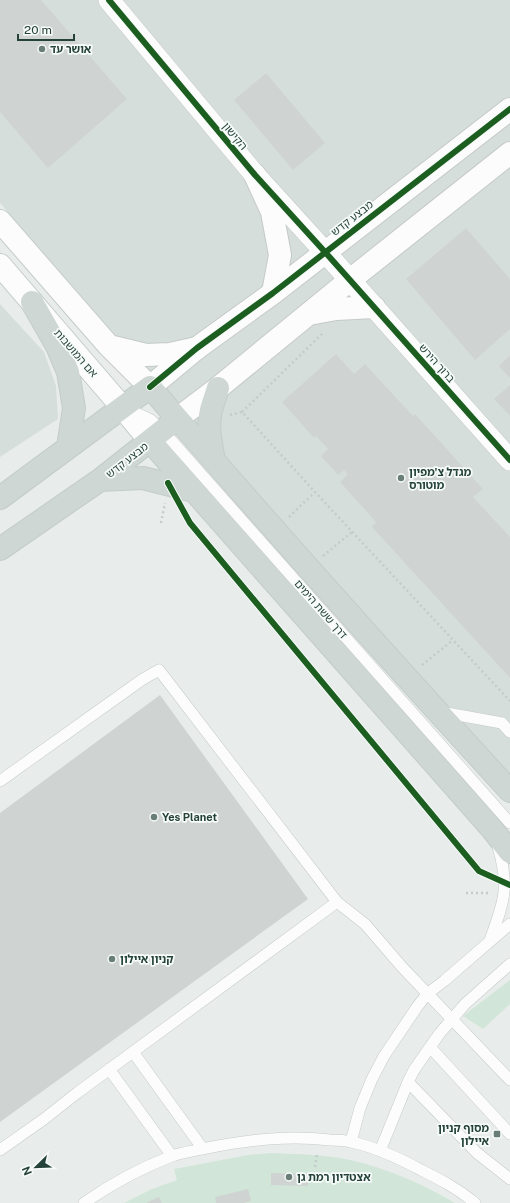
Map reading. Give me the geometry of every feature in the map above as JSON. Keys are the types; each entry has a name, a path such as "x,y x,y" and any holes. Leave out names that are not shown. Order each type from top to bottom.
{"main road":[{"path":"32,302 57,346 68,372 74,408 68,447"},
{"name":"מבצע קדש","path":"0,498 150,387"},
{"name":"דרך ששת הימים","path":"150,387 164,430 194,491 501,826 510,852"},
{"path":"214,461 210,439 210,421 211,410 218,388"},
{"name":"מבצע קדש","path":"0,549 100,480 164,430"},
{"name":"דרך ששת הימים","path":"164,430 214,461 437,712 510,791"},
{"path":"100,480 143,478 168,483 194,491"}],"street":[{"name":"הקישון","path":"109,0 255,175 350,280"},
{"name":"מבצע קדש","path":"150,387 197,348 273,293 510,109"},
{"name":"מבצע קדש","path":"164,430 510,152"},
{"path":"255,175 272,212 280,255 273,293"},
{"path":"0,221 109,346 150,387"},
{"name":"אם המושבות","path":"0,265 122,407 164,430"},
{"name":"ברוך הירש","path":"350,280 510,460"},
{"path":"307,315 336,309 374,307"},
{"path":"109,346 146,355 170,354 197,348"}],"lane":[{"name":"דרך ששת הימים","path":"164,430 501,826"},
{"path":"0,781 143,679 159,670 337,902 365,924 427,994 510,1080"},
{"path":"437,712 502,723 510,732"},
{"path":"489,942 503,905 506,883 501,826"},
{"path":"0,1150 337,902"},
{"path":"351,1142 360,1108 372,1079 384,1056 417,1007 427,994 510,924"},
{"path":"380,1151 414,1070 430,1047 465,1004 509,965"},
{"path":"430,1047 510,1134"},
{"path":"133,1052 203,1149"},
{"path":"109,1069 172,1156"},
{"path":"408,1082 477,1153 510,1179"},
{"path":"84,1203 98,1193 135,1172 172,1156 231,1144 293,1138 319,1138 351,1142 380,1151 403,1161 461,1191 475,1203"}],"path":[{"path":"210,421 242,412 329,328 336,309"},
{"path":"242,412 510,701"},
{"path":"275,530 315,492"},
{"path":"308,568 352,532"},
{"path":"407,678 453,640"}],"shaded area":[{"path":"0,0 510,0 510,781 0,203"},
{"path":"0,304 44,352 56,386 58,419 0,457"}],"green space":[{"path":"510,980 510,1004 483,1029 463,1016"},
{"name":"אצטדיון רמת גן","path":"271,1153 324,1156 364,1163 412,1181 455,1203 124,1203 152,1189 177,1180 174,1169 248,1155"}],"building":[{"name":"אושר עד","path":"0,0 41,0 127,99 48,168 0,112"},
{"path":"266,73 325,143 293,170 234,100"},
{"path":"466,228 510,279 510,329 475,360 406,279"},
{"path":"336,354 354,374 365,364 413,416 415,414 483,489 473,497 510,537 510,678 372,527 376,522 340,482 348,474 344,470 338,475 321,456 328,449 316,436 314,438 282,402"},
{"path":"510,355 510,378 499,366"},
{"path":"510,385 510,416 494,399"},
{"name":"קניון איילון","path":"160,695 308,899 0,1122 0,813"},
{"path":"271,1173 309,1174 308,1186 271,1185"},
{"path":"248,1189 251,1201 244,1203 216,1203 215,1197"},
{"path":"159,1197 162,1203 146,1203"}],"cycle path":[{"path":"109,0 255,175 510,460"},
{"path":"150,387 197,348 273,293 510,109"},
{"path":"168,483 190,523 479,871 510,885"}],"place":[{"name":"אושר עד","path":"42,49"},
{"name":"מגדל צ'מפיון מוטורס","path":"401,478"},
{"name":"Yes Planet","path":"154,817"},
{"name":"קניון איילון","path":"112,959"},
{"name":"מסוף קניון איילון","path":"497,1134"},
{"name":"אצטדיון רמת גן","path":"289,1177"}]}
